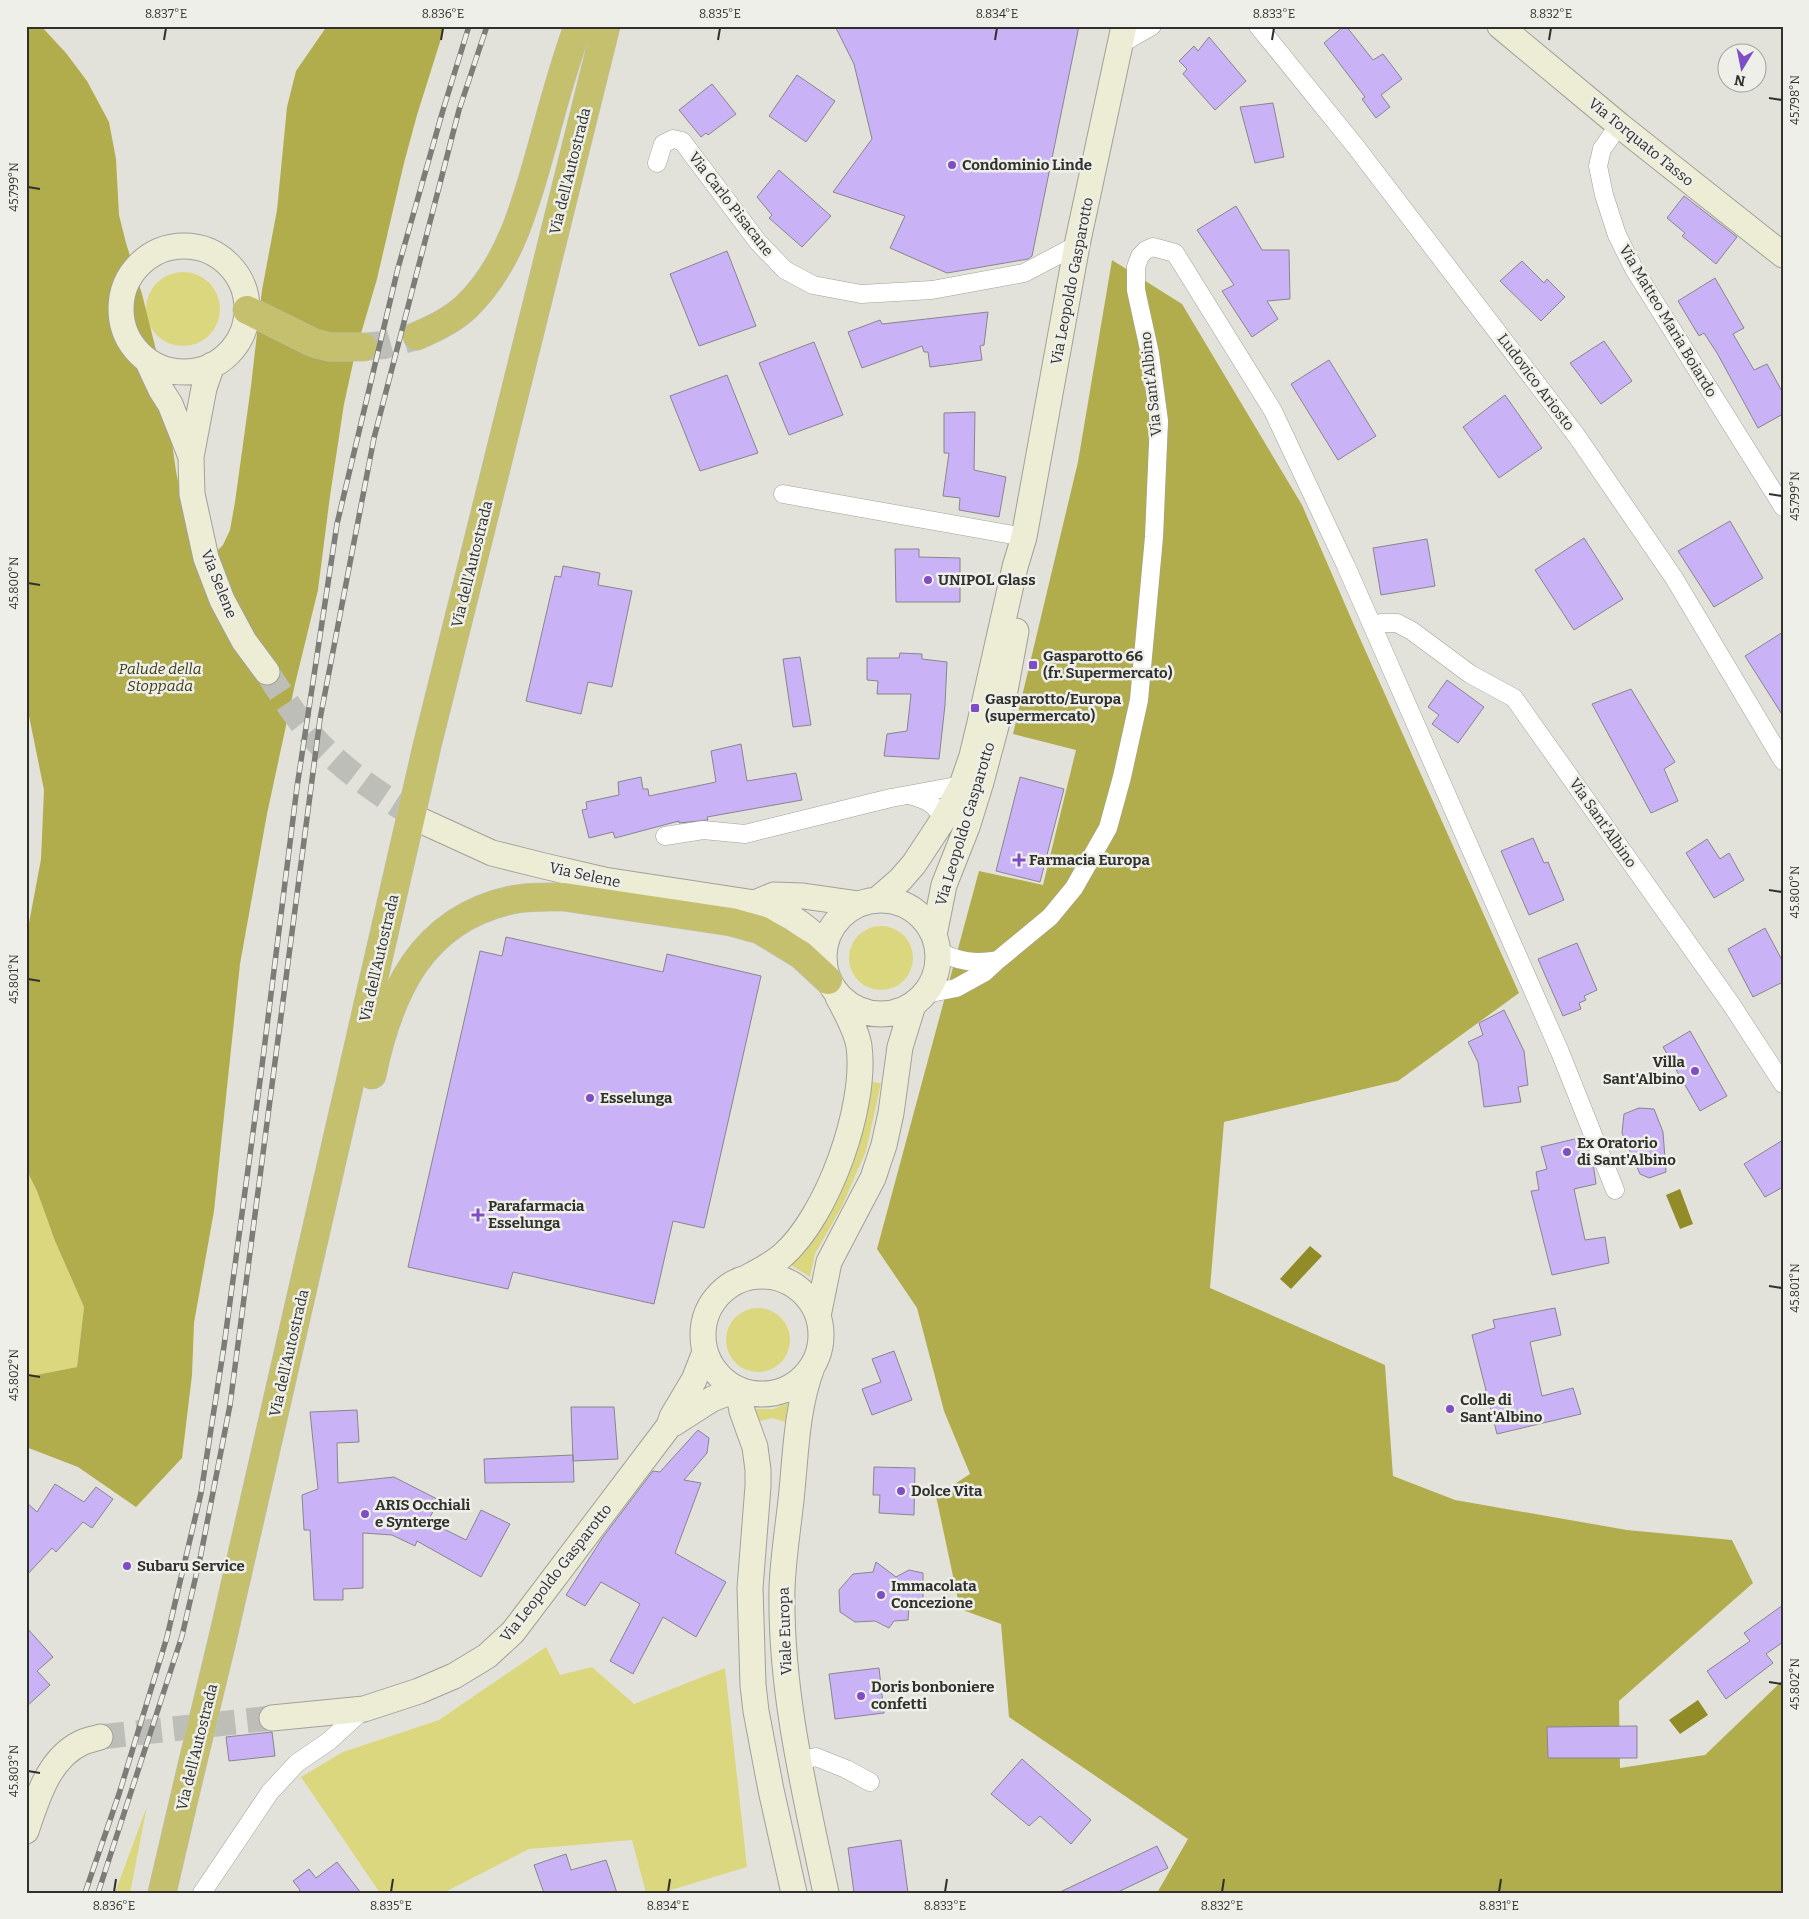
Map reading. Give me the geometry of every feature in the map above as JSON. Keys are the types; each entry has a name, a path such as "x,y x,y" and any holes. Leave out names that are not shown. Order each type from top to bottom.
{"highway":[{"path":"417,336 442,324 465,308 490,279 513,237 528,197 558,88 578,26"},
{"name":"Via dell'Autostrada","path":"162,1893 305,1284 427,746 606,26"},
{"path":"247,310 314,343 345,348 363,347"},
{"path":"305,1284 325,1252 337,1223 384,1026 399,988 411,967 433,942 446,930 464,918 486,907 512,900 536,897 564,897 731,922 760,930 781,941 810,962 832,986"}],"main road":[{"name":"Via Torquato Tasso","path":"1500,26 1619,125 1783,255"},
{"name":"Via Leopoldo Gasparotto","path":"744,1279 763,1276 781,1279 797,1287 810,1300 818,1316 822,1334 820,1351 812,1367 801,1380 787,1389 771,1394 754,1394 738,1389 724,1380 712,1367 705,1352 703,1329 706,1316 715,1299 728,1287 767,1267 783,1255 809,1222 837,1168 850,1129 860,1063 859,1045 853,1028 832,986 824,962 825,944 832,928 843,914 868,902 900,880 914,864 943,820 962,785 972,756 1015,567 1024,537 1077,245 1121,36"},
{"name":"Via Selene","path":"182,246 201,249 219,257 233,270 241,282 246,296 247,310 243,330 234,347 212,365 203,369 184,372 164,369 147,360 133,347 124,329 120,310 123,291 132,273 145,259 162,250 182,246"},
{"name":"Via Selene","path":"147,360 170,404 191,457"},
{"name":"Via Selene","path":"212,365 204,388 191,457 192,494 206,558 222,600 244,640 268,672"},
{"name":"Via Leopoldo Gasparotto","path":"818,1316 829,1262 873,1178 884,1144 891,1113 900,1047 919,999 934,981 938,966 936,943 944,885 975,804 1009,676 1028,553 1024,537"},
{"name":"Via Selene","path":"422,821 492,853 544,866 604,880 755,903 777,909 812,932 825,944"},
{"name":"Via Selene","path":"755,903 774,896 803,896 868,902"},
{"name":"Via Leopoldo Gasparotto","path":"868,902 894,901 911,908 925,920 936,943"},
{"path":"832,986 848,1004 864,1012 880,1014 898,1012 919,999"},
{"name":"Via Leopoldo Gasparotto","path":"272,1718 364,1709 419,1691 454,1676 487,1656 513,1632 669,1426 672,1417 694,1380 705,1352"},
{"name":"Viale Europa","path":"812,1367 804,1394 797,1431 782,1589 788,1695 798,1761 826,1893"},
{"name":"Via Leopoldo Gasparotto","path":"669,1426 712,1399 738,1389"},
{"path":"738,1389 742,1411 755,1448 758,1470 750,1588 753,1685 769,1782 794,1893"},
{"path":"26,1830 41,1787 53,1769 65,1754 80,1744 100,1737"}],"street":[{"path":"1121,36 1152,26"},
{"name":"Ludovico Ariosto","path":"1258,26 1356,147 1576,435 1674,578 1783,761"},
{"name":"Via Matteo Maria Boiardo","path":"1619,125 1602,149 1598,166 1604,196 1616,235 1634,269 1783,508"},
{"name":"Via Carlo Pisacane","path":"657,163 663,144 672,139 682,141 758,242 785,270 813,285 861,294 932,290 1024,273 1077,245"},
{"name":"Via Sant'Albino","path":"919,999 963,985 985,972 1050,916 1074,888 1108,828 1122,777 1139,700 1154,537 1158,421 1150,354 1136,290 1136,267 1140,256 1146,250 1154,247 1175,253 1273,411 1373,627 1560,1052 1615,1190"},
{"path":"783,494 1024,537"},
{"name":"Via Sant'Albino","path":"1373,627 1381,623 1397,623 1412,630 1470,674 1514,698 1731,1004 1783,1084"},
{"path":"665,836 703,830 745,834 908,794 962,785"},
{"path":"908,794 931,804 943,820"},
{"path":"936,943 958,960 969,962 998,960"},
{"path":"202,1893 270,1792 297,1764 328,1741 364,1709"},
{"path":"798,1761 816,1757 846,1769 870,1782"}],"shaded area":[{"path":"183,272 204,278 214,288 220,309 214,330 204,340 183,346 162,340 152,330 146,309 152,288 162,278"},
{"path":"875,926 887,926 904,935 911,946 913,958 911,970 904,981 887,990 875,990 863,985 854,976 849,964 849,952 854,940 863,931"},
{"path":"872,1082 881,1083 866,1151 842,1206 815,1254 810,1277 791,1265 808,1246 822,1225 846,1180 862,1132"},
{"path":"26,1169 37,1191 55,1241 84,1307 77,1367 26,1377"},
{"path":"1680,1189 1693,1224 1680,1229 1666,1195"},
{"path":"1310,1246 1322,1256 1291,1289 1280,1279"},
{"path":"752,1308 764,1308 781,1317 788,1328 790,1340 788,1352 781,1363 764,1372 752,1372 740,1367 731,1358 726,1346 726,1334 731,1322 740,1313"},
{"path":"788,1403 785,1422 772,1418 760,1421 755,1409 773,1409"},
{"path":"546,1647 560,1675 592,1667 634,1704 725,1668 747,1867 661,1893 646,1893 632,1840 529,1849 443,1893 380,1893 301,1777 343,1752 439,1720"},
{"path":"1698,1700 1708,1715 1680,1734 1669,1720"},
{"path":"147,1806 130,1893 115,1893"}],"green space":[{"name":"Palude della Stoppada","path":"26,26 41,26 66,53 87,81 109,122 116,159 119,215 142,294 162,374 176,471 186,521 217,551 223,545 230,530 235,502 262,290 277,210 287,107 296,71 327,26 445,26 417,115 377,279 355,354 344,404 318,590 295,684 267,814 240,964 214,1211 194,1323 192,1375 182,1458 136,1507 78,1467 26,1447 26,1377 77,1367 84,1307 55,1241 37,1191 26,1169 26,939 41,859 44,790 26,701"},
{"path":"1112,260 1182,304 1302,505 1519,993 1398,1081 1224,1122 1210,1288 1385,1365 1393,1476 1455,1500 1627,1530 1732,1540 1753,1583 1619,1701 1620,1768 1705,1755 1783,1680 1783,1893 1157,1893 1188,1839 1009,1717 1001,1624 960,1609 936,1496 970,1474 944,1411 917,1308 877,1249 979,871 1043,885 1076,750 1013,734 1078,462"}],"building":[{"name":"Condominio Linde","path":"835,26 1079,26 1032,256 1028,259 947,273 890,248 905,216 833,192 872,139 854,64"},
{"path":"1346,26 1373,60 1383,54 1402,79 1381,95 1390,107 1376,118 1362,99 1365,97 1324,43"},
{"path":"1209,37 1246,81 1215,110 1183,74 1187,69 1179,61 1194,46 1198,51"},
{"path":"797,75 835,101 806,142 769,116"},
{"path":"712,84 736,114 708,135 706,133 701,137 679,110"},
{"path":"1273,103 1284,157 1255,163 1240,107"},
{"path":"779,170 831,216 802,247 769,218 772,215 757,197"},
{"path":"1684,196 1737,237 1716,264 1682,236 1685,233 1667,218"},
{"path":"1236,206 1262,250 1289,250 1290,299 1267,301 1278,319 1252,337 1222,291 1234,285 1197,230"},
{"path":"727,251 756,326 699,346 670,274"},
{"path":"1522,261 1544,283 1547,279 1565,297 1541,321 1500,281"},
{"path":"1715,278 1744,328 1733,334 1754,370 1767,364 1783,393 1783,414 1758,428 1717,353 1704,333 1699,336 1678,301"},
{"path":"988,312 984,345 980,346 982,360 930,367 928,352 924,352 922,346 862,368 848,332 880,320 882,324"},
{"path":"1604,341 1632,381 1601,404 1570,363"},
{"path":"814,342 843,415 789,435 759,363"},
{"path":"1329,360 1376,436 1338,460 1291,384"},
{"path":"727,375 758,453 700,471 670,396"},
{"path":"1505,395 1542,448 1499,478 1463,427"},
{"path":"975,412 974,470 1006,477 999,517 959,510 960,498 943,496 949,453 944,453 944,413"},
{"path":"1730,521 1763,578 1714,607 1678,551"},
{"path":"1584,538 1623,599 1574,630 1535,570"},
{"path":"1427,539 1435,586 1381,595 1373,548"},
{"name":"UNIPOL Glass","path":"895,549 919,549 919,557 960,558 960,602 896,602"},
{"path":"563,566 600,573 598,585 632,591 612,687 588,682 581,714 526,701 555,576 561,577"},
{"path":"1783,632 1783,716 1745,656"},
{"path":"900,653 922,654 922,659 947,662 945,705 939,759 884,756 887,734 907,731 911,694 877,694 878,681 867,680 867,658 899,658"},
{"path":"800,657 811,725 793,727 783,659"},
{"path":"1447,680 1484,707 1458,743 1432,724 1439,715 1428,707"},
{"path":"1631,689 1675,762 1664,769 1678,801 1651,813 1592,704"},
{"path":"741,744 747,781 796,773 802,800 707,817 708,820 679,823 679,821 615,838 613,832 589,838 582,810 587,809 586,802 619,795 618,782 641,777 643,789 648,789 649,796 716,782 711,751"},
{"path":"1020,777 1064,789 1040,882 996,871"},
{"path":"1533,838 1544,863 1548,862 1564,900 1529,915 1501,851"},
{"path":"1707,839 1720,859 1729,853 1744,880 1714,898 1686,853"},
{"path":"1765,928 1783,962 1783,982 1753,997 1728,949"},
{"name":"Esselunga","path":"506,937 663,972 667,954 761,976 704,1228 673,1221 654,1304 513,1272 508,1289 408,1267 480,951 502,956"},
{"path":"1577,943 1597,990 1584,996 1586,1000 1579,1003 1581,1009 1563,1016 1538,959"},
{"path":"1504,1010 1524,1051 1528,1085 1518,1087 1521,1102 1484,1107 1478,1062 1468,1042 1483,1035 1479,1023"},
{"name":"Villa Sant'Albino","path":"1690,1031 1727,1096 1700,1111 1663,1047"},
{"path":"1639,1108 1654,1109 1663,1132 1666,1172 1649,1178 1640,1174 1622,1133 1624,1114"},
{"path":"1583,1137 1593,1163 1596,1184 1574,1189 1585,1240 1605,1237 1609,1263 1552,1275 1531,1191 1539,1190 1536,1172 1547,1169 1541,1147"},
{"path":"1783,1140 1783,1187 1765,1197 1744,1164"},
{"path":"1555,1308 1561,1335 1530,1342 1542,1396 1573,1388 1581,1414 1497,1434 1472,1335 1495,1328 1493,1320"},
{"path":"894,1351 912,1400 872,1415 862,1389 881,1382 872,1359"},
{"path":"571,1407 614,1407 618,1459 573,1461"},
{"path":"357,1410 359,1442 337,1443 338,1483 394,1477 439,1500 428,1521 466,1540 481,1510 510,1524 481,1577 417,1541 415,1546 392,1535 363,1533 363,1588 343,1589 343,1600 314,1600 310,1530 304,1530 302,1495 318,1489 310,1412"},
{"path":"698,1430 709,1438 707,1453 684,1480 701,1483 675,1553 726,1582 696,1637 663,1617 633,1674 610,1661 640,1604 601,1582 585,1606 566,1595 603,1537 653,1471 660,1472"},
{"path":"573,1455 574,1482 485,1483 484,1459"},
{"path":"874,1467 915,1468 914,1515 879,1513 880,1495 873,1495"},
{"path":"55,1484 84,1502 96,1487 113,1499 92,1528 83,1522 56,1552 52,1548 26,1576 26,1502 37,1512"},
{"name":"Immacolata Concezione","path":"876,1562 896,1577 909,1570 923,1573 923,1600 917,1606 909,1608 908,1620 894,1621 889,1628 875,1621 855,1622 840,1612 839,1590 853,1574 873,1572"},
{"path":"1783,1605 1783,1642 1766,1654 1773,1663 1726,1699 1707,1671 1750,1641 1744,1633"},
{"path":"26,1627 53,1657 37,1671 50,1685 26,1707"},
{"path":"879,1668 884,1713 835,1719 829,1674"},
{"path":"1637,1726 1637,1758 1548,1758 1547,1727"},
{"path":"272,1732 275,1756 229,1761 226,1737"},
{"path":"1022,1759 1091,1820 1071,1844 1040,1816 1029,1826 991,1794"},
{"path":"901,1840 908,1893 854,1893 848,1848"},
{"path":"1157,1846 1168,1868 1116,1893 1058,1893"},
{"path":"566,1854 571,1870 606,1860 617,1893 544,1893 534,1865"},
{"path":"337,1862 361,1893 297,1893 300,1890 293,1881 309,1869 316,1878"}],"tunnel":[{"path":"363,347 384,345 417,336"},
{"path":"267,672 300,721 324,749 350,772 422,821"},
{"path":"100,1737 272,1718"}],"railway":[{"path":"85,1893 119,1794 167,1637 201,1493 224,1346 297,787 337,524 398,268 469,26"},
{"path":"98,1893 182,1636 201,1554 230,1405 320,719 374,438 459,110 487,26"}],"place":[{"name":"Condominio Linde","path":"952,165"},
{"name":"UNIPOL Glass","path":"928,580"},
{"name":"Gasparotto 66 (fr. Supermercato)","path":"1033,665"},
{"name":"Gasparotto/Europa (supermercato)","path":"975,708"},
{"name":"Farmacia Europa","path":"1019,860"},
{"name":"Villa Sant'Albino","path":"1695,1071"},
{"name":"Esselunga","path":"590,1098"},
{"name":"Ex Oratorio di Sant'Albino","path":"1567,1152"},
{"name":"Parafarmacia Esselunga","path":"478,1215"},
{"name":"Colle di Sant'Albino","path":"1450,1409"},
{"name":"Dolce Vita","path":"901,1491"},
{"name":"ARIS Occhiali e Synterge","path":"365,1514"},
{"name":"Subaru Service","path":"127,1566"},
{"name":"Immacolata Concezione","path":"881,1595"},
{"name":"Doris bonboniere confetti","path":"861,1696"}]}
